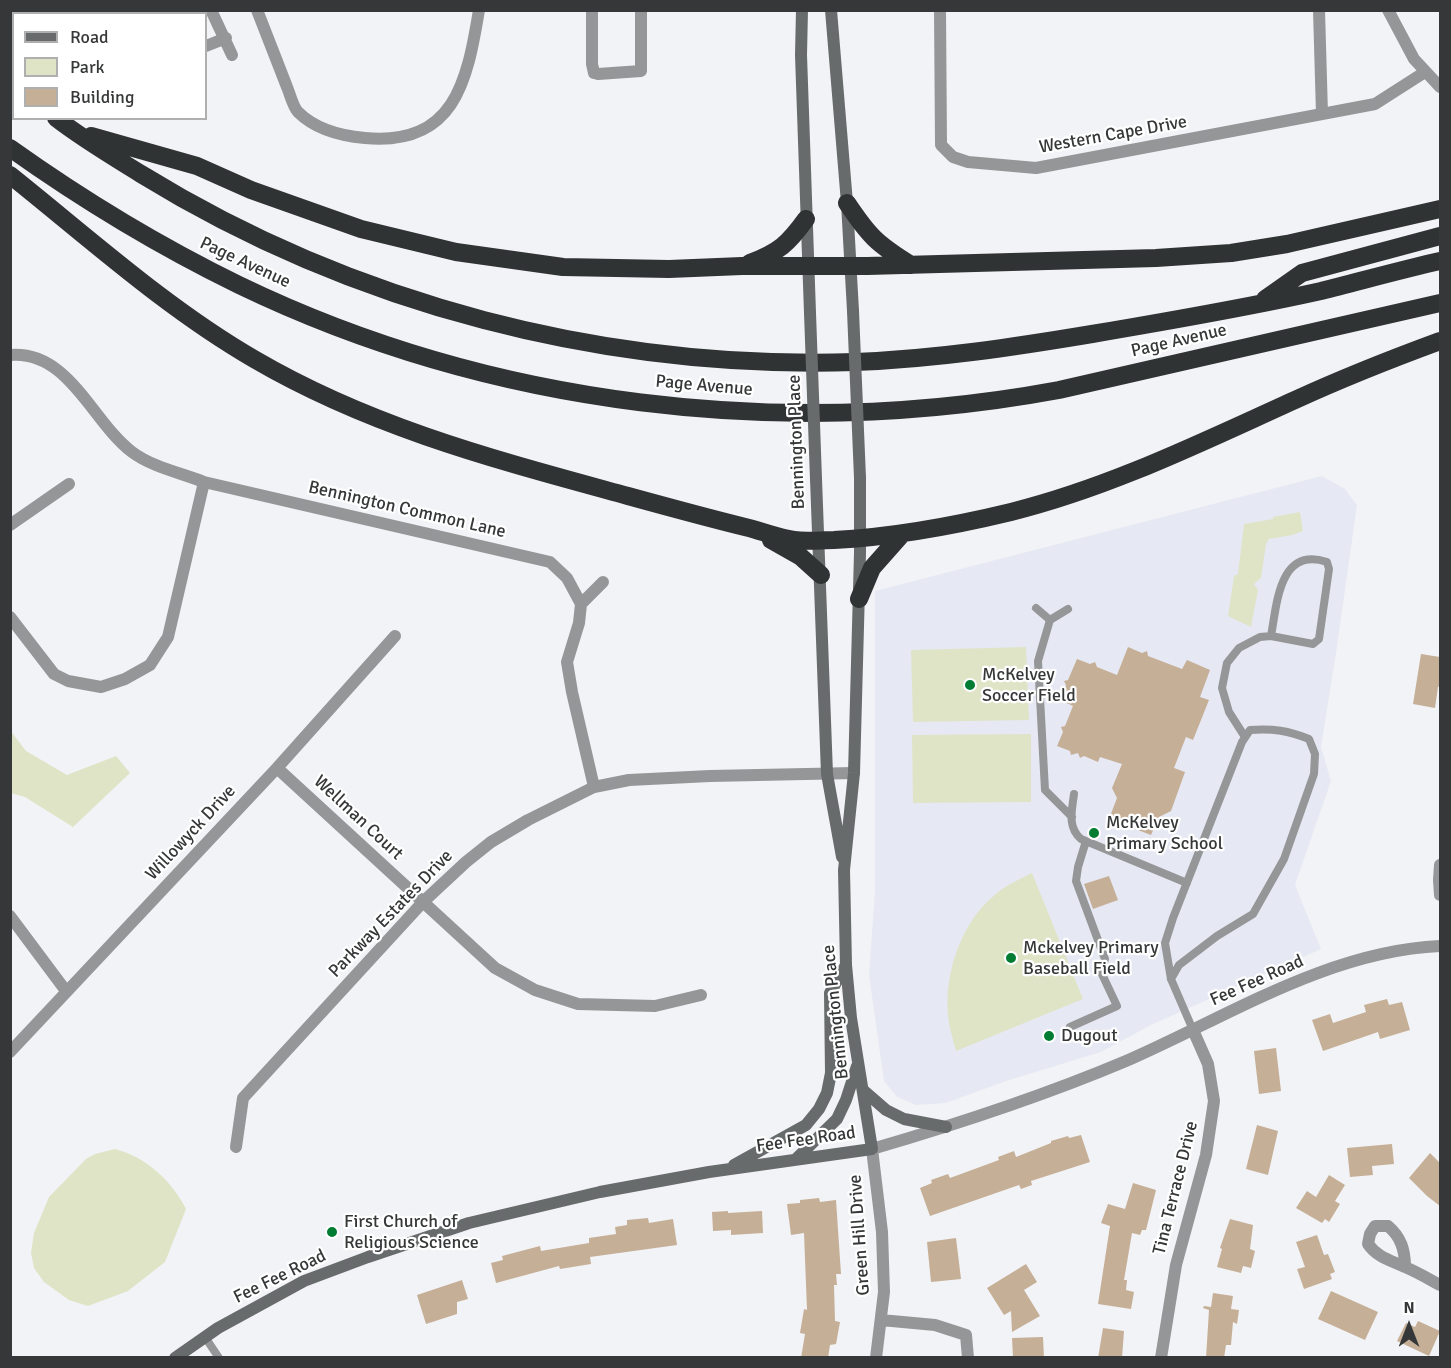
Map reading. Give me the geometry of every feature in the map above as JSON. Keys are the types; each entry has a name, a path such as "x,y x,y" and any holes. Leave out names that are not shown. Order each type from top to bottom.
{"highway":[{"name":"Page Avenue","path":"59,120 165,189 212,215 360,281 412,299 506,326 626,349 733,360 787,362 898,359 1007,348 1322,291 1440,261"},
{"path":"72,130 196,166 251,190 361,230 456,252 563,267 669,269 910,265 1231,253 1287,244 1440,209"},
{"name":"Page Avenue","path":"10,148 94,205 190,261 241,286 345,330 397,348 559,390 669,406 777,413 888,412 1005,400 1059,390 1440,303"},
{"path":"10,175 122,266 195,321 254,359 324,396 372,418 442,444 552,476 795,540 860,539 953,525 1014,511 1120,478 1348,376 1440,341"},
{"path":"847,203 867,233 884,248 910,265"},
{"path":"742,266 781,249 794,237 806,219"},
{"path":"1256,304 1302,273 1440,236"},
{"path":"752,529 801,557 821,575"},
{"path":"859,599 872,568 903,533"}],"main road":[{"name":"Bennington Place","path":"802,10 801,55 806,219 821,575 826,774 844,870"},
{"name":"Bennington Place","path":"831,10 852,266 860,478 854,773 844,870 846,964 872,1149"},
{"path":"726,1170 806,1125 819,1109 827,1093 831,1073 830,993 846,964"},
{"path":"795,1160 837,1119 846,1100 858,1062"},
{"path":"863,1090 886,1110 904,1119 946,1127"},
{"name":"Fee Fee Road","path":"175,1358 218,1328 304,1281 469,1223 593,1193 726,1170 872,1149"}],"street":[{"path":"211,10 232,55"},
{"path":"257,10 297,111 321,127 348,137 376,139 403,138 426,130 445,114 462,84 479,10"},
{"path":"592,10 592,64 594,72 598,74 641,71 641,10"},
{"name":"Western Cape Drive","path":"940,10 941,145 953,157 968,162 1036,168 1375,104 1425,72"},
{"path":"1319,10 1322,114"},
{"path":"1388,10 1402,40 1425,72 1440,87"},
{"path":"207,46 226,38"},
{"name":"Bennington Common Lane","path":"10,355 41,358 67,378 123,444 141,458 204,482 550,562 567,578 581,604"},
{"path":"10,617 54,674 68,681 101,687 125,679 150,665 168,637 204,482"},
{"path":"10,525 69,484"},
{"path":"594,788 567,662 579,623 581,604 603,582"},
{"name":"Willowyck Drive","path":"10,1052 277,768 395,636"},
{"name":"Wellman Court","path":"277,768 495,968 535,990 578,1004 654,1006 701,995"},
{"name":"Parkway Estates Drive","path":"236,1147 243,1098 423,903 466,862 491,842 528,820 594,788 629,780 854,773"},
{"path":"1440,865 1440,895"},
{"path":"10,916 66,991"},
{"name":"Fee Fee Road","path":"872,1149 1025,1100 1125,1061 1308,977 1396,951 1440,946"},
{"name":"Tina Terrace Drive","path":"1161,1358 1176,1265 1206,1155 1214,1101 1208,1064 1193,1030"},
{"name":"Green Hill Drive","path":"872,1149 882,1232 884,1293 876,1358"},
{"path":"1405,1267 1440,1285"},
{"name":"Green Hill Drive","path":"881,1320 935,1325 966,1335 968,1358"}],"lane":[{"path":"1245,737 1229,712 1222,687 1227,663 1239,648 1260,637 1271,636 1313,644 1319,639 1329,569 1327,562 1306,559 1291,567 1282,581 1271,636"},
{"path":"1036,608 1050,620"},
{"path":"1068,609 1050,620 1038,661 1045,790 1072,817"},
{"path":"1171,979 1179,965 1217,936 1253,914 1284,859 1314,774 1315,754 1310,740 1290,731 1270,729 1250,730 1242,742 1165,943 1171,979 1193,1030"},
{"path":"1074,794 1072,817 1074,833 1086,841 1187,883"},
{"path":"1070,1027 1117,1006 1101,972 1105,960 1076,881 1086,841"},
{"path":"205,1337 219,1358"}],"shaded area":[{"name":"McKelvey Primary School","path":"1322,476 1345,489 1357,505 1321,747 1331,781 1295,885 1321,949 1151,1025 1101,1052 1006,1081 946,1103 916,1105 897,1097 884,1081 869,975 875,891 875,591"}],"green space":[{"path":"1300,512 1303,531 1269,539 1266,544 1261,578 1254,584 1258,590 1251,627 1228,616 1234,576 1238,574 1244,524"},
{"name":"McKelvey Soccer Field","path":"1026,647 1029,720 913,722 911,650"},
{"path":"10,730 26,751 67,775 116,756 130,773 73,827 25,797 11,793"},
{"name":"McKelvey Soccer Field","path":"1031,734 1031,802 913,803 912,735"},
{"name":"Mckelvey Primary Baseball Field","path":"1032,873 1083,999 956,1051 949,1024 948,999 952,965 958,948 974,918 984,905 1013,882"},
{"path":"115,1149 137,1158 157,1172 166,1180 186,1209 165,1262 128,1291 88,1306 69,1300 44,1282 34,1268 31,1253 34,1233 49,1197 86,1159"}],"building":[{"name":"McKelvey Primary School","path":"1128,647 1142,653 1147,651 1148,656 1182,669 1187,660 1210,670 1200,697 1209,700 1193,740 1186,737 1174,768 1185,772 1171,811 1159,817 1151,835 1109,819 1117,798 1112,788 1122,764 1100,757 1098,762 1084,756 1080,758 1078,753 1071,755 1070,751 1057,746 1063,732 1061,727 1065,726 1073,706 1060,700 1066,685 1064,681 1068,680 1077,659 1090,664 1095,662 1097,667 1117,675"},
{"path":"1421,654 1440,657 1440,686 1435,708 1413,704"},
{"path":"1109,876 1118,900 1093,909 1084,884"},
{"path":"1387,999 1389,1005 1402,1002 1410,1030 1380,1039 1378,1032 1323,1051 1312,1020 1330,1014 1333,1023 1366,1012 1364,1005"},
{"path":"1276,1048 1281,1091 1259,1094 1254,1051"},
{"path":"1257,1125 1278,1131 1268,1175 1246,1169"},
{"path":"1081,1135 1090,1162 1031,1181 1032,1185 1021,1189 1019,1185 930,1216 920,1188 932,1183 931,1180 948,1174 950,1178 999,1160 998,1157 1014,1151 1016,1157 1051,1143 1051,1141"},
{"path":"1392,1144 1394,1164 1372,1166 1373,1175 1350,1177 1347,1148"},
{"path":"1430,1153 1440,1163 1440,1206 1409,1178"},
{"path":"1329,1175 1345,1185 1335,1201 1340,1204 1329,1222 1325,1219 1322,1223 1296,1208 1307,1191 1316,1197"},
{"path":"1133,1183 1156,1190 1146,1230 1142,1230 1140,1235 1132,1233 1124,1280 1127,1280 1126,1290 1134,1292 1131,1309 1098,1304 1110,1226 1101,1223 1108,1204 1125,1209"},
{"path":"819,1198 820,1202 836,1200 841,1274 836,1274 837,1285 834,1285 835,1321 840,1322 836,1344 830,1345 828,1358 801,1358 805,1334 800,1333 804,1309 807,1310 804,1233 791,1235 787,1204"},
{"path":"728,1211 728,1213 762,1211 763,1233 731,1235 731,1230 713,1231 712,1212"},
{"path":"648,1218 649,1223 673,1219 677,1245 590,1257 591,1264 560,1269 559,1266 496,1283 491,1263 503,1260 502,1256 540,1246 541,1251 589,1243 589,1238 616,1234 615,1227 627,1225 627,1220"},
{"path":"1230,1219 1253,1225 1250,1249 1255,1251 1251,1268 1243,1266 1241,1273 1217,1267 1222,1249 1220,1248"},
{"path":"1317,1235 1324,1255 1328,1254 1335,1272 1330,1274 1332,1279 1304,1289 1297,1269 1305,1267 1296,1242"},
{"path":"956,1238 961,1279 931,1282 927,1242"},
{"path":"1026,1264 1037,1282 1024,1290 1040,1316 1012,1332 1011,1311 1004,1315 987,1288"},
{"path":"462,1280 468,1299 457,1302 457,1314 426,1324 417,1295"},
{"path":"1331,1291 1378,1312 1365,1340 1318,1319"},
{"path":"1213,1293 1233,1296 1231,1309 1239,1310 1237,1324 1233,1322 1231,1345 1226,1345 1224,1358 1206,1358 1209,1310 1203,1308 1204,1306 1211,1307"},
{"path":"1418,1321 1440,1331 1429,1356 1397,1341 1406,1323 1415,1327"},
{"path":"1103,1328 1124,1331 1122,1358 1098,1358"},
{"path":"1043,1337 1044,1358 1013,1358 1012,1338"}],"place":[{"name":"McKelvey Soccer Field","path":"970,685"},
{"name":"McKelvey Primary School","path":"1094,833"},
{"name":"Mckelvey Primary Baseball Field","path":"1011,958"},
{"name":"Dugout","path":"1049,1036"},
{"name":"First Church of Religious Science","path":"332,1232"}]}
